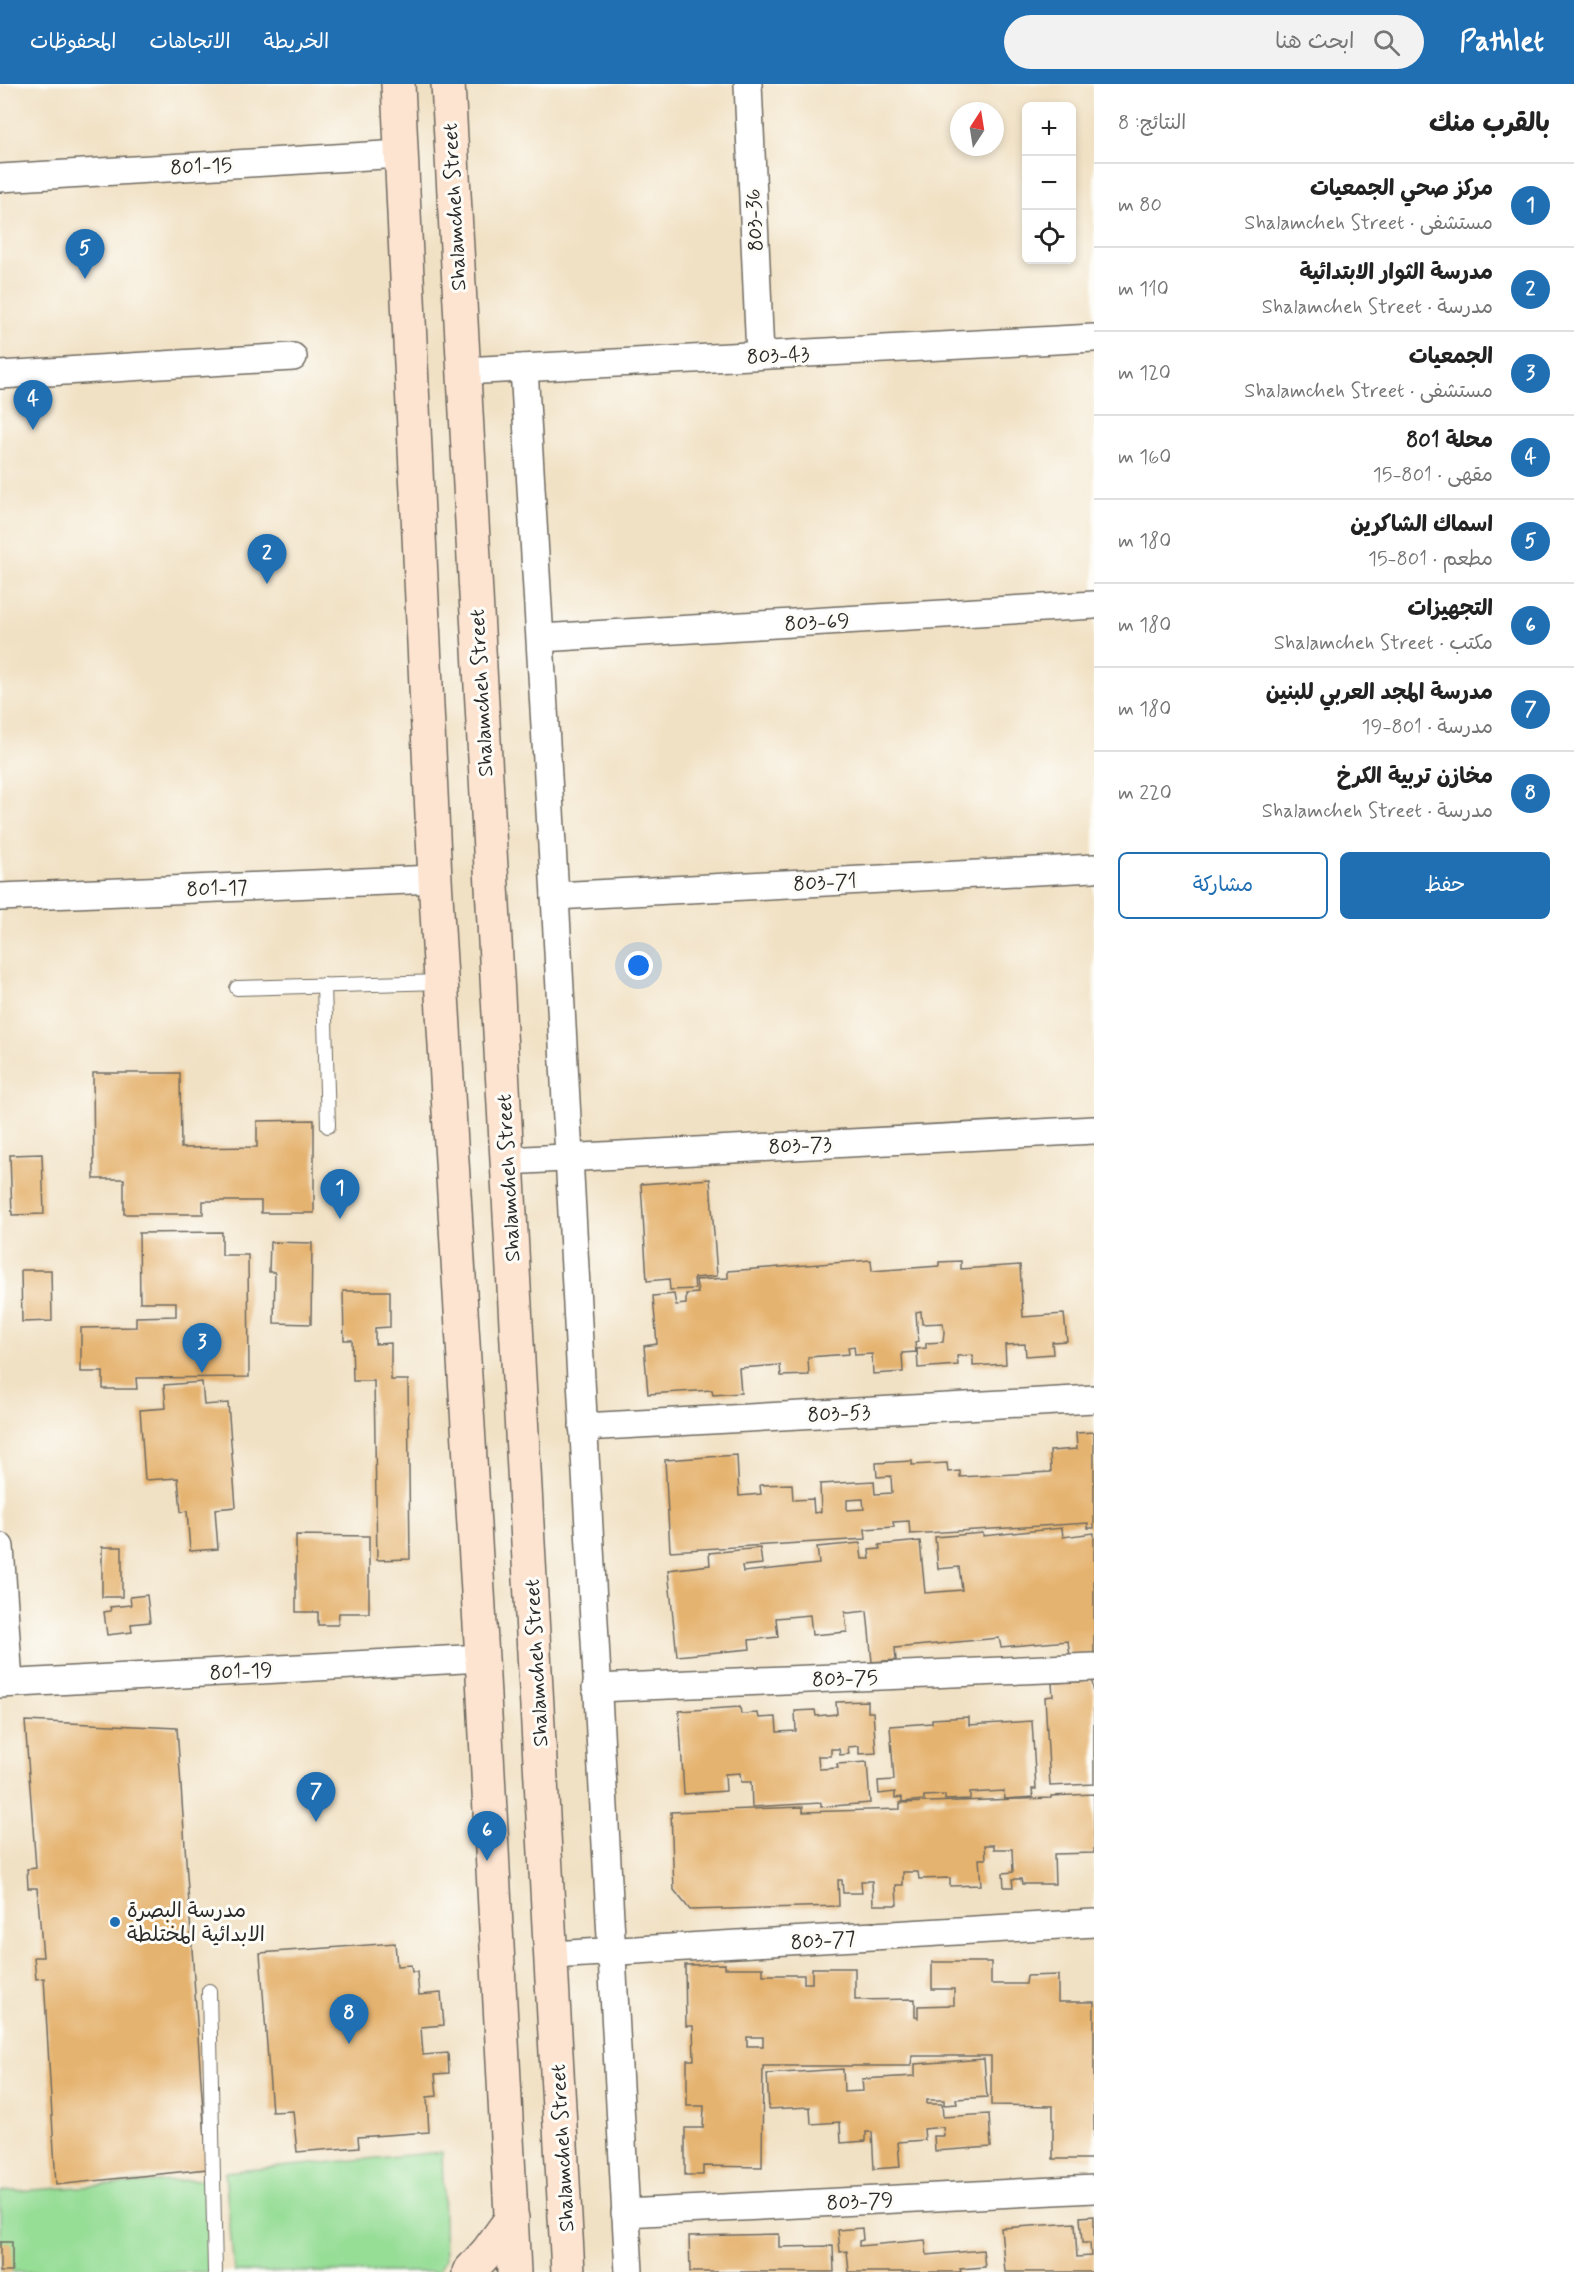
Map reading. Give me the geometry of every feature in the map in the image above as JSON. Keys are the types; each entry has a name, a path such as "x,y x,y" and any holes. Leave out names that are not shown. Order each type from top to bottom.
{"street":[{"path":"398,84 435,879 482,1658 514,2272"},
{"name":"Shalamcheh Street","path":"448,84 568,2272"},
{"name":"803-36","path":"747,84 760,356"},
{"name":"801-15","path":"0,178 402,154"},
{"name":"803-43","path":"463,371 1094,338"},
{"path":"0,375 293,357"},
{"path":"524,368 541,638 628,2272"},
{"name":"803-69","path":"541,638 1094,605"},
{"name":"803-71","path":"555,896 1094,867"},
{"name":"801-17","path":"0,897 435,879"},
{"name":"803-73","path":"507,1161 1094,1130"},
{"name":"803-53","path":"583,1427 1094,1399"},
{"path":"0,1547 5,1684"},
{"name":"801-19","path":"5,1684 482,1658"},
{"name":"803-75","path":"596,1688 1094,1667"},
{"name":"803-77","path":"552,1954 612,1953 1094,1923"},
{"name":"803-79","path":"625,2213 1094,2189"},
{"path":"469,2272 512,2218"}],"lane":[{"path":"237,988 441,982"},
{"path":"324,985 328,1126"},
{"path":"209,1991 215,2272"}],"green space":[{"path":"442,2152 445,2260 438,2272 234,2272 225,2172"},
{"path":"204,2179 211,2272 0,2272 0,2192"}],"building":[{"path":"93,1073 180,1073 181,1148 257,1147 257,1121 314,1120 314,1213 261,1213 261,1201 203,1201 203,1214 124,1214 124,1179 94,1179"},
{"path":"42,1154 44,1214 12,1215 10,1155"},
{"path":"710,1179 717,1276 694,1278 695,1289 670,1290 669,1279 647,1281 641,1184"},
{"path":"222,1232 222,1255 248,1255 249,1377 136,1378 137,1389 103,1389 103,1372 81,1372 81,1328 136,1327 136,1317 176,1316 176,1302 140,1302 139,1233"},
{"path":"270,1242 312,1243 311,1324 274,1323 275,1272 269,1272"},
{"path":"871,1260 872,1271 939,1266 939,1262 961,1261 961,1269 1020,1265 1023,1317 1064,1314 1067,1341 1052,1342 1053,1354 1026,1356 1025,1344 1005,1345 1006,1364 973,1366 973,1355 957,1356 958,1365 918,1368 917,1349 926,1348 926,1343 943,1342 944,1332 943,1323 922,1324 921,1311 916,1312 918,1341 915,1342 916,1352 902,1353 903,1372 873,1374 872,1354 855,1355 854,1346 848,1347 849,1354 808,1357 809,1375 781,1376 780,1365 739,1368 741,1393 713,1395 712,1390 648,1394 644,1346 657,1344 653,1296 674,1294 676,1305 686,1304 686,1294 698,1293 696,1280 728,1278 728,1271"},
{"path":"21,1270 51,1270 52,1321 22,1322"},
{"path":"343,1291 390,1291 390,1327 375,1328 375,1344 391,1343 391,1380 408,1380 410,1559 377,1560 374,1381 353,1381 352,1340 344,1340"},
{"path":"202,1382 204,1405 228,1403 236,1507 215,1509 218,1549 190,1551 187,1511 181,1512 178,1478 145,1480 140,1410 166,1408 164,1385"},
{"path":"1094,1432 1094,1528 1088,1528 1088,1523 910,1534 909,1521 893,1522 894,1527 865,1529 866,1539 670,1551 665,1460 737,1455 739,1496 761,1494 760,1485 792,1484 793,1500 813,1499 814,1513 821,1512 820,1484 874,1481 875,1494 892,1493 891,1476 877,1477 876,1463 912,1461 912,1465 947,1463 948,1472 960,1471 960,1477 1051,1472 1050,1451 1077,1449 1076,1433","holes":["863,1499 864,1509 847,1510 847,1500"]},
{"path":"1062,1528 1063,1537 1094,1533 1094,1654 1070,1656 1068,1641 1001,1647 999,1638 895,1648 896,1660 872,1662 867,1611 845,1612 847,1632 812,1635 810,1615 776,1618 778,1637 749,1640 750,1649 677,1656 668,1570 710,1565 709,1553 760,1548 762,1564 742,1566 743,1572 819,1564 817,1547 860,1543 862,1559 870,1559 869,1550 880,1549 879,1545 920,1541 925,1593 962,1590 959,1567 938,1569 935,1537 983,1533 983,1536"},
{"path":"296,1535 369,1536 369,1613 339,1613 338,1625 318,1625 318,1612 296,1612"},
{"path":"102,1547 122,1547 122,1597 102,1597"},
{"path":"147,1595 150,1622 131,1624 132,1632 107,1635 104,1612 111,1611 110,1607 131,1605 130,1597"},
{"path":"1092,1681 1094,1784 1050,1786 1045,1697 1053,1696 1052,1683"},
{"path":"868,1701 868,1712 873,1712 876,1753 859,1754 859,1746 848,1747 849,1754 840,1755 839,1749 831,1749 831,1756 818,1756 819,1769 838,1768 837,1764 867,1762 870,1803 821,1807 821,1803 752,1807 751,1782 741,1782 740,1773 725,1774 726,1791 684,1794 679,1711 740,1707 741,1714 758,1713 759,1718 776,1717 777,1732 796,1731 795,1711 815,1710 816,1716 837,1714 836,1702"},
{"path":"969,1717 969,1725 1032,1721 1036,1789 1032,1789 1033,1797 1005,1799 1004,1791 970,1793 970,1799 945,1800 945,1795 924,1796 924,1800 902,1802 902,1797 895,1798 895,1792 879,1794 878,1781 894,1780 890,1726 932,1723 932,1719"},
{"name":"مدرسة البصرة الابدائية المختلطة","path":"25,1721 177,1728 207,2169 56,2185 44,1978 36,1979 34,1957 43,1957 37,1888 28,1888 27,1869 36,1868"},
{"path":"1094,1794 1094,1853 1054,1854 1055,1884 1022,1884 1021,1879 1012,1879 1013,1887 1004,1887 1003,1873 1013,1872 1012,1849 994,1849 994,1845 985,1845 986,1859 979,1859 981,1885 950,1886 950,1878 919,1879 918,1872 903,1872 903,1885 896,1885 897,1905 873,1905 872,1881 861,1881 862,1893 843,1893 842,1880 838,1880 839,1906 690,1910 674,1890 671,1812 803,1807 803,1812 900,1809 900,1803 1051,1798 1051,1796"},
{"path":"395,1943 397,1966 411,1965 412,1972 417,1972 419,1995 441,1993 444,2025 421,2027 423,2055 448,2053 449,2073 435,2074 437,2096 427,2097 429,2132 358,2137 359,2147 297,2152 293,2111 272,2112 260,1953"},
{"path":"932,1962 991,1962 991,1984 1026,1984 1027,1976 1058,1975 1058,2002 1094,2002 1094,2159 1053,2159 1053,2106 991,2105 991,2056 912,2056 911,2066 763,2066 762,2167 703,2166 703,2175 685,2175 685,2128 703,2128 704,2106 687,2106 687,2060 694,2060 693,2026 686,2026 685,1965 725,1964 725,1968 763,1968 763,1975 804,1975 804,1983 812,1983 812,1968 855,1968 855,2000 915,1999 915,2017 918,2018 918,2006 954,2005 954,1989 932,1989","holes":["747,2037 763,2037 763,2046 747,2046"]},
{"path":"984,2059 987,2097 956,2099 957,2104 944,2105 944,2100 927,2100 927,2104 942,2104 943,2117 989,2114 991,2147 935,2151 934,2136 944,2136 943,2127 924,2129 925,2140 898,2142 900,2167 874,2169 872,2132 866,2132 866,2141 841,2143 840,2122 811,2124 810,2107 769,2109 767,2074 843,2069 844,2092 863,2091 862,2079 915,2076 915,2064"},
{"path":"1094,2216 1094,2272 1005,2272 1001,2228 1075,2223 1077,2257 1091,2256 1090,2243 1082,2243 1080,2217"},
{"path":"862,2228 863,2240 859,2241 859,2246 925,2240 927,2255 983,2250 985,2267 960,2269 961,2272 849,2272 847,2251 840,2252 838,2230"},
{"path":"779,2234 779,2247 833,2246 834,2272 690,2272 689,2236"},
{"path":"0,2242 12,2242 12,2272 0,2272"}],"place":[{"name":"اسماك الشاكرين","path":"85,279"},
{"name":"محلة 801","path":"33,430"},
{"name":"مدرسة الثوار الابتدائية","path":"267,584"},
{"name":"مركز صحي الجمعيات","path":"340,1219"},
{"name":"الجمعيات","path":"202,1373"},
{"name":"مدرسة المجد العربي للبنين","path":"316,1822"},
{"name":"التجهيزات","path":"487,1861"},
{"name":"مدرسة البصرة الابدائية المختلطة","path":"115,1922"},
{"name":"مخازن تربية الكرخ","path":"349,2044"}]}
